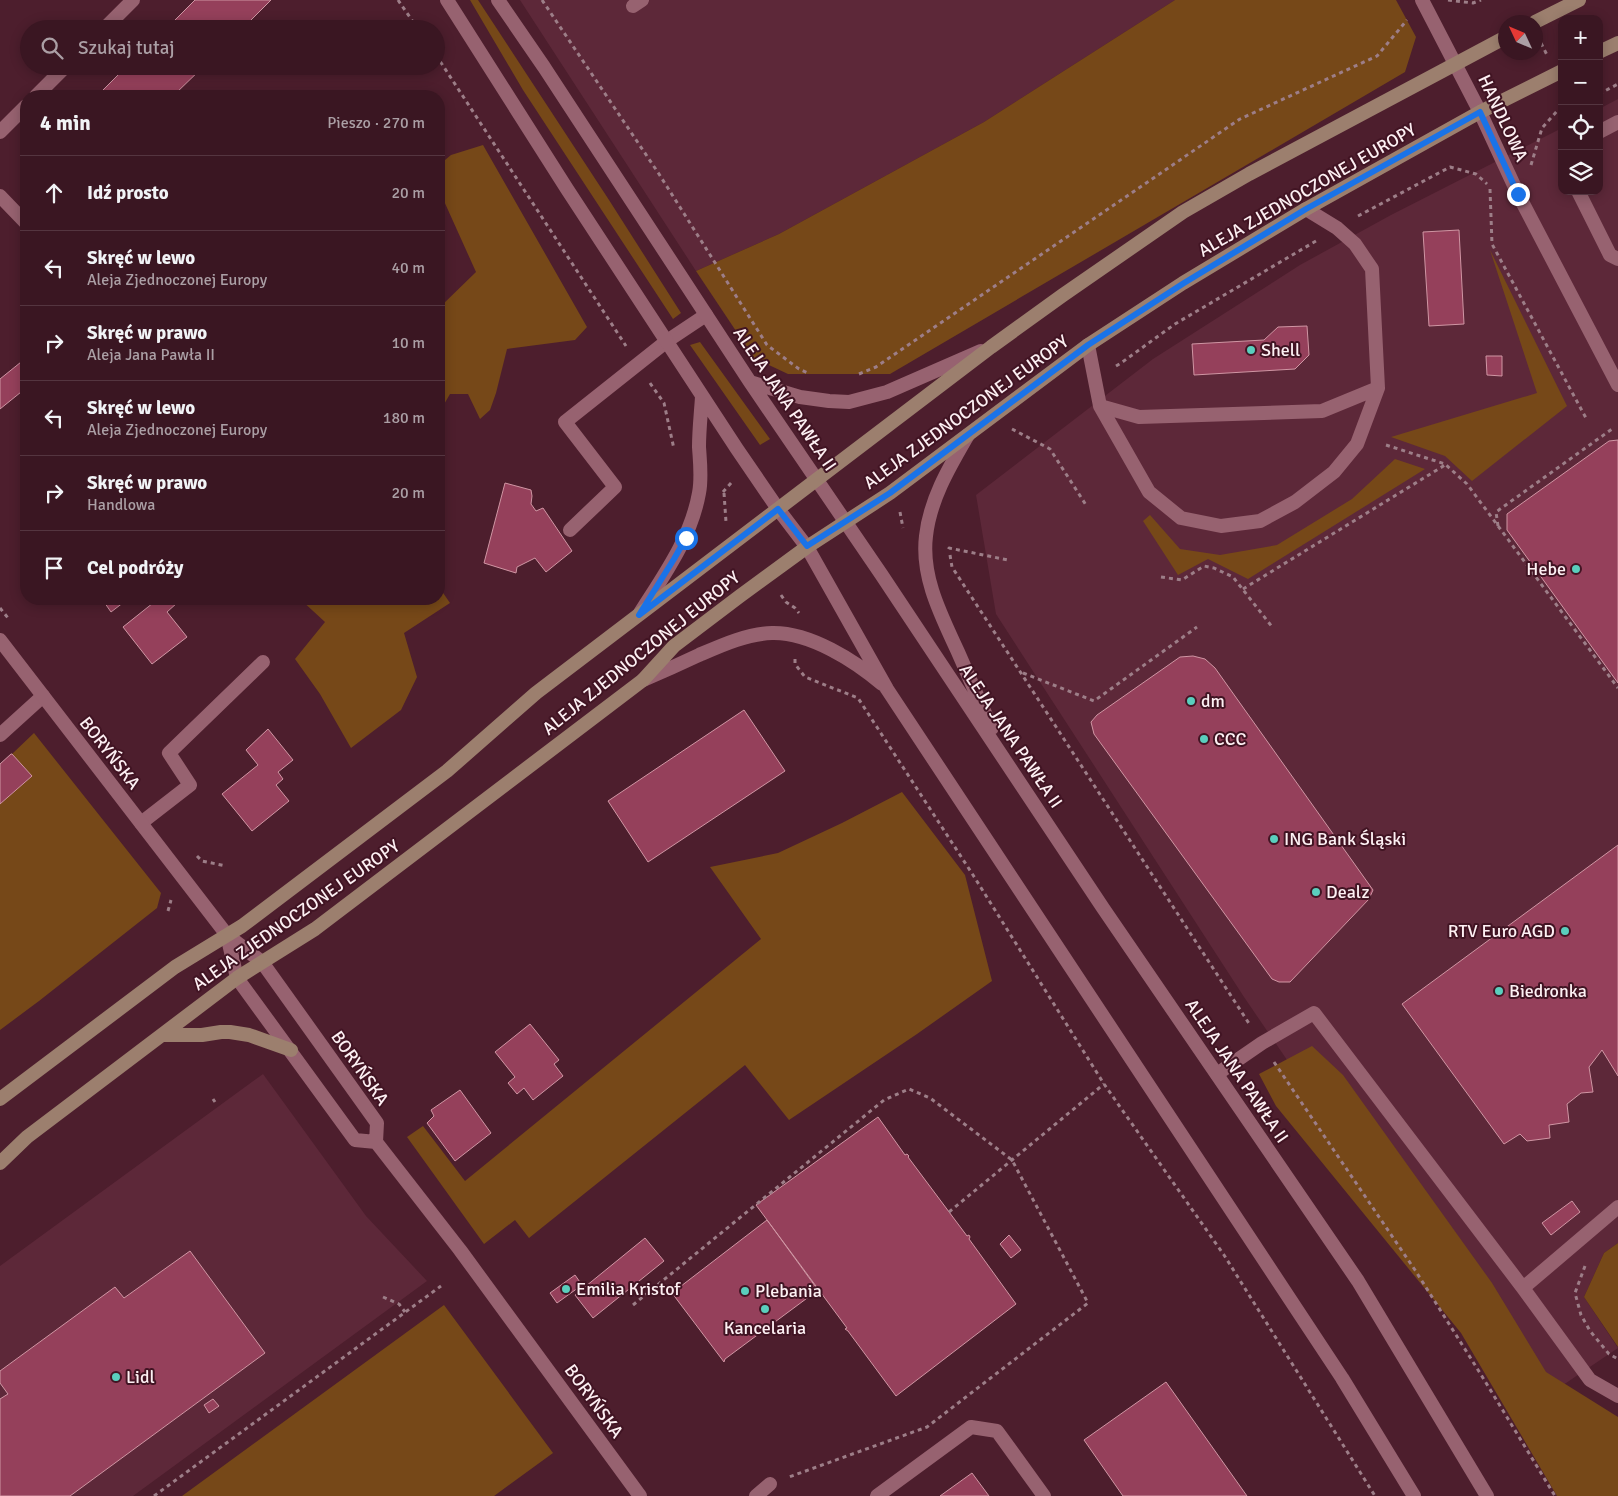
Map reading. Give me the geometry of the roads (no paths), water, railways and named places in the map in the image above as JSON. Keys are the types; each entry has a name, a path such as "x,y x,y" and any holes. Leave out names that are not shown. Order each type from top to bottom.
{"main road":[{"path":"1543,18 1579,0"},
{"name":"ALEJA ZJEDNOCZONEJ EUROPY","path":"0,1099 175,967 242,926 447,771 536,693 991,347 1063,295 1184,212 1249,174 1498,42"},
{"path":"1603,50 1618,43"},
{"name":"ALEJA ZJEDNOCZONEJ EUROPY","path":"0,1163 27,1137 237,978 315,929 643,680 674,646 807,546 890,493 1088,345 1184,283 1306,209 1480,112 1558,73"},
{"path":"162,1035 202,1036 230,1032 255,1037 291,1050"}],"street":[{"path":"113,20 133,0"},
{"path":"447,0 702,397 778,509 807,546 887,689 1342,1378 1414,1496"},
{"name":"ALEJA JANA PAWŁA II","path":"498,0 544,67 750,382 1358,1281 1487,1496"},
{"name":"HANDLOWA","path":"1422,0 1456,63 1518,194 1618,385"},
{"path":"42,90 57,75"},
{"path":"0,132 20,112"},
{"path":"1603,130 1617,124"},
{"path":"1580,195 1610,256 1618,259"},
{"path":"0,196 20,217"},
{"path":"1088,345 1100,406 1149,492 1181,518 1221,526 1260,520 1295,502 1334,472 1357,444 1378,388 1372,269 1355,244 1337,228 1306,209"},
{"path":"570,530 615,487 565,422 667,341 706,315"},
{"path":"750,382 800,397 829,402 849,402 887,392 991,347"},
{"path":"1100,406 1139,418 1322,411 1378,388"},
{"path":"639,615 686,538 694,518 700,491 699,446 702,397"},
{"path":"969,433 937,495 930,515 925,551 928,575 937,606 1007,763"},
{"path":"643,680 731,641 773,633 797,636 810,640 838,653 887,689"},
{"name":"BORYŃSKA","path":"0,640 227,936 262,962 376,1123 376,1142 427,1207 640,1496"},
{"path":"141,822 190,785 169,753 263,662"},
{"path":"0,735 43,696"},
{"name":"BORYŃSKA","path":"227,936 237,978 291,1050 354,1140 376,1142"},
{"path":"1217,1074 1262,1043 1314,1013 1523,1288 1590,1380 1618,1396"},
{"path":"1523,1288 1618,1207"},
{"path":"877,1496 971,1426 998,1431 1044,1496"},
{"path":"756,1496 770,1484"}],"place":[{"name":"Shell","path":"1251,350"},
{"name":"Hebe","path":"1576,569"},
{"name":"dm","path":"1191,701"},
{"name":"CCC","path":"1204,739"},
{"name":"ING Bank Śląski","path":"1274,839"},
{"name":"Dealz","path":"1316,892"},
{"name":"RTV Euro AGD","path":"1565,931"},
{"name":"Biedronka","path":"1499,991"},
{"name":"Emilia Kristof","path":"566,1289"},
{"name":"Plebania","path":"745,1291"},
{"name":"Kancelaria","path":"765,1309"},
{"name":"Lidl","path":"116,1377"}]}
